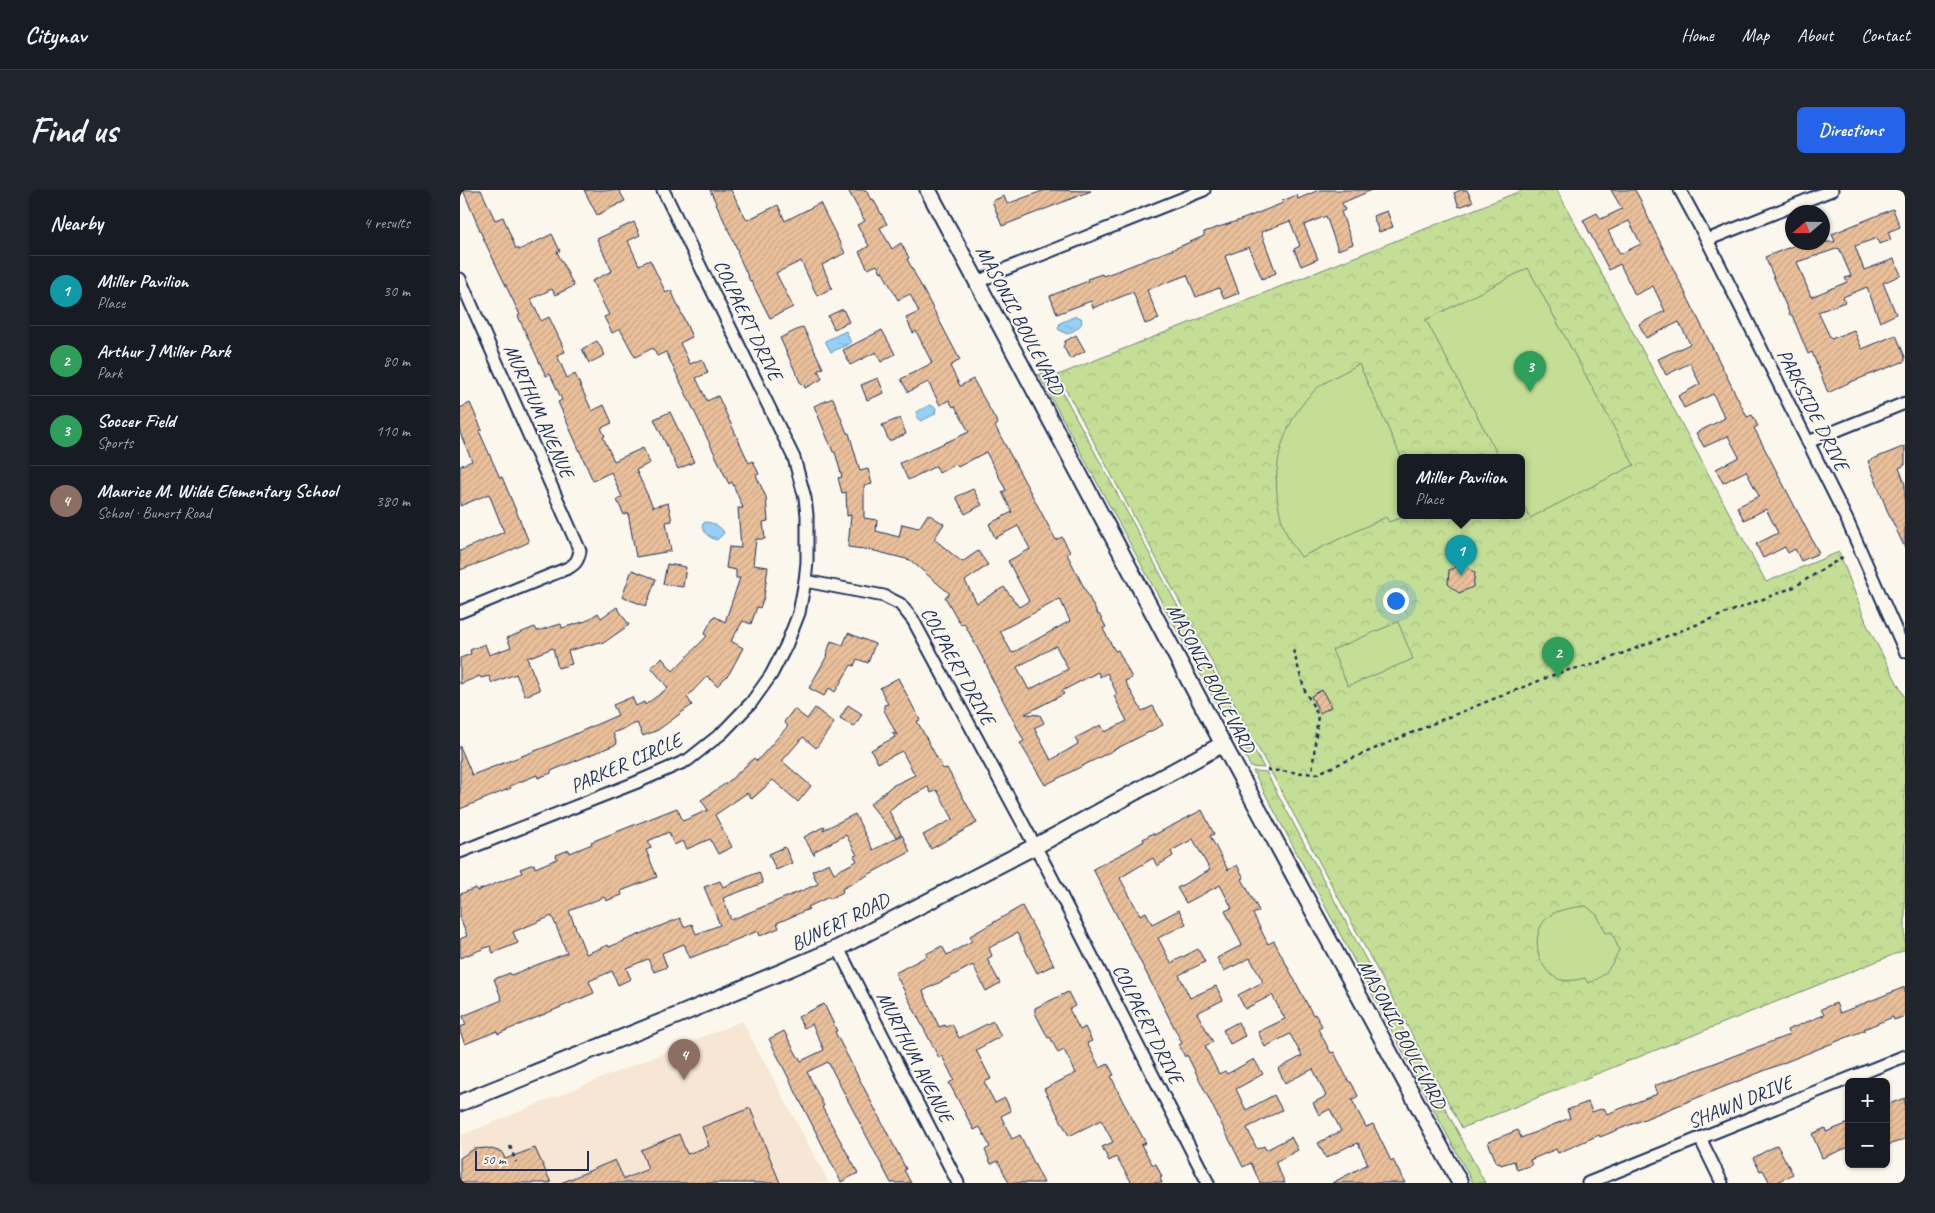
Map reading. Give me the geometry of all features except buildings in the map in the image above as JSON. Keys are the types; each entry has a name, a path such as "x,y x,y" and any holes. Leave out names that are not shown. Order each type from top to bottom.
{"street":[{"name":"COLPAERT DRIVE","path":"663,190 794,458 805,498 807,515 805,581 868,591 884,596 900,604 913,620 1035,846 1208,1183"},
{"name":"MASONIC BOULEVARD","path":"928,190 1223,744 1460,1183"},
{"path":"978,282 1003,270 1204,190"},
{"name":"PARKSIDE DRIVE","path":"1680,190 1707,240 1847,520 1901,634 1905,651"},
{"path":"1707,240 1832,190"},
{"name":"MURTHUM AVENUE","path":"460,279 580,551 579,559 568,568 460,612"},
{"path":"1808,442 1905,403"},
{"name":"PARKER CIRCLE","path":"460,852 636,783 688,760 705,747 722,733 751,703 772,675 799,613 805,581"},
{"name":"BUNERT ROAD","path":"460,1103 686,1012 838,948 1035,846 1223,744"},
{"name":"MURTHUM AVENUE","path":"838,948 958,1183"},
{"name":"SHAWN DRIVE","path":"1588,1183 1905,1056"},
{"path":"1700,1138 1722,1183"}],"path":[{"path":"1267,770 1316,774 1446,718 1561,672 1595,664 1794,587 1843,557"},
{"path":"1292,650 1305,691 1318,715 1312,773"},
{"path":"510,1146 516,1162"}],"shaded area":[{"path":"742,1021 829,1183 460,1183 460,1136"}],"green space":[{"path":"1523,190 1557,190 1766,582 1839,552 1868,627 1905,698 1905,950 1462,1128 1058,375"},
{"path":"1528,268 1634,465 1530,518 1525,508 1525,454 1497,454 1426,320"},
{"path":"1359,364 1400,454 1397,454 1397,519 1389,522 1386,517 1301,557 1288,537 1281,519 1276,480 1278,460 1290,424 1300,407 1317,388"},
{"path":"1050,369 1232,707 1221,712 1039,375"},
{"path":"1398,622 1413,659 1348,686 1332,650"},
{"path":"1249,742 1264,768 1251,767 1246,758 1245,751"},
{"path":"1253,771 1266,772 1485,1183 1473,1183"},
{"path":"1586,906 1597,915 1606,933 1612,932 1619,950 1607,971 1588,983 1585,978 1568,981 1558,979 1550,974 1539,957 1537,938 1540,929 1545,920 1552,914"}],"water":[{"path":"1076,316 1081,318 1082,322 1076,329 1067,334 1058,329 1060,323"},
{"path":"846,331 851,343 831,352 825,341"},
{"path":"930,405 936,408 935,414 921,421 917,418 916,412"},
{"path":"705,522 716,525 724,533 717,540 709,537 702,525"}],"place":[{"name":"Soccer Field","path":"1530,392"},
{"name":"Miller Pavilion","path":"1461,576"},
{"name":"Arthur J Miller Park","path":"1558,678"},
{"name":"Maurice M. Wilde Elementary School","path":"684,1080"}]}
